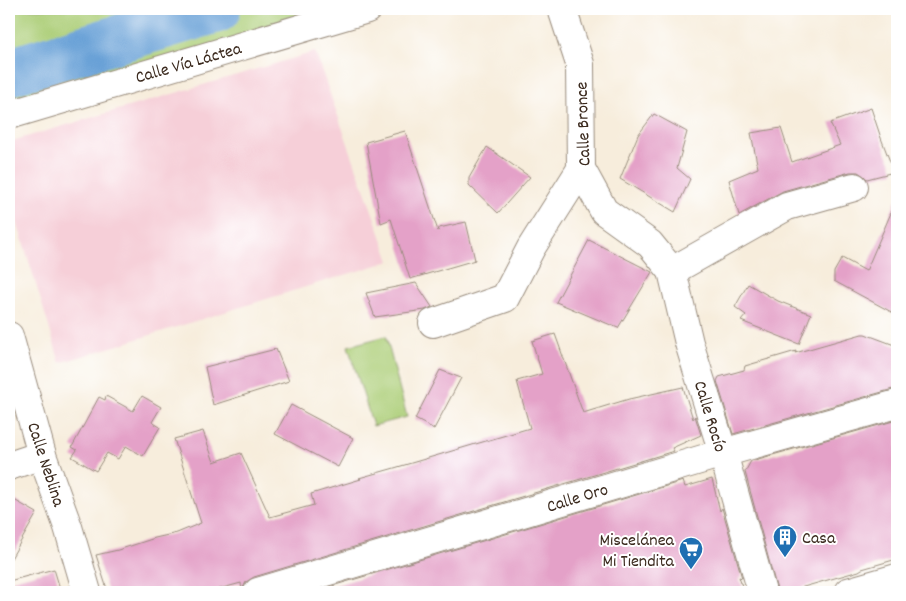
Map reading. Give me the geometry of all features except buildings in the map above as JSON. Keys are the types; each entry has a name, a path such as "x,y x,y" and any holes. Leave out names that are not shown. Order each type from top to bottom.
{"street":[{"name":"Calle Vía Láctea","path":"9,115 367,9"},
{"name":"Calle Bronce","path":"562,9 580,64 581,169 604,211 650,244"},
{"path":"433,323 505,298 532,248 581,169"},
{"path":"672,271 787,206 854,187"},
{"name":"Calle Rocío","path":"650,244 672,271 689,343 723,453 762,592"},
{"name":"Calle Neblina","path":"9,336 42,455 68,527 87,592"},
{"name":"Calle Oro","path":"258,592 723,453 897,404"},
{"path":"9,466 42,455"},
{"path":"848,592 897,578"}],"shaded area":[{"path":"315,52 390,261 60,363 17,222 9,188 9,142"}],"green space":[{"path":"9,9 331,9 9,108"},
{"path":"386,336 407,417 373,426 348,346"}],"waterway":[{"path":"9,72 217,9"}],"place":[{"name":"Casa","path":"785,558"},
{"name":"Miscelánea Mi Tiendita","path":"691,570"}]}
